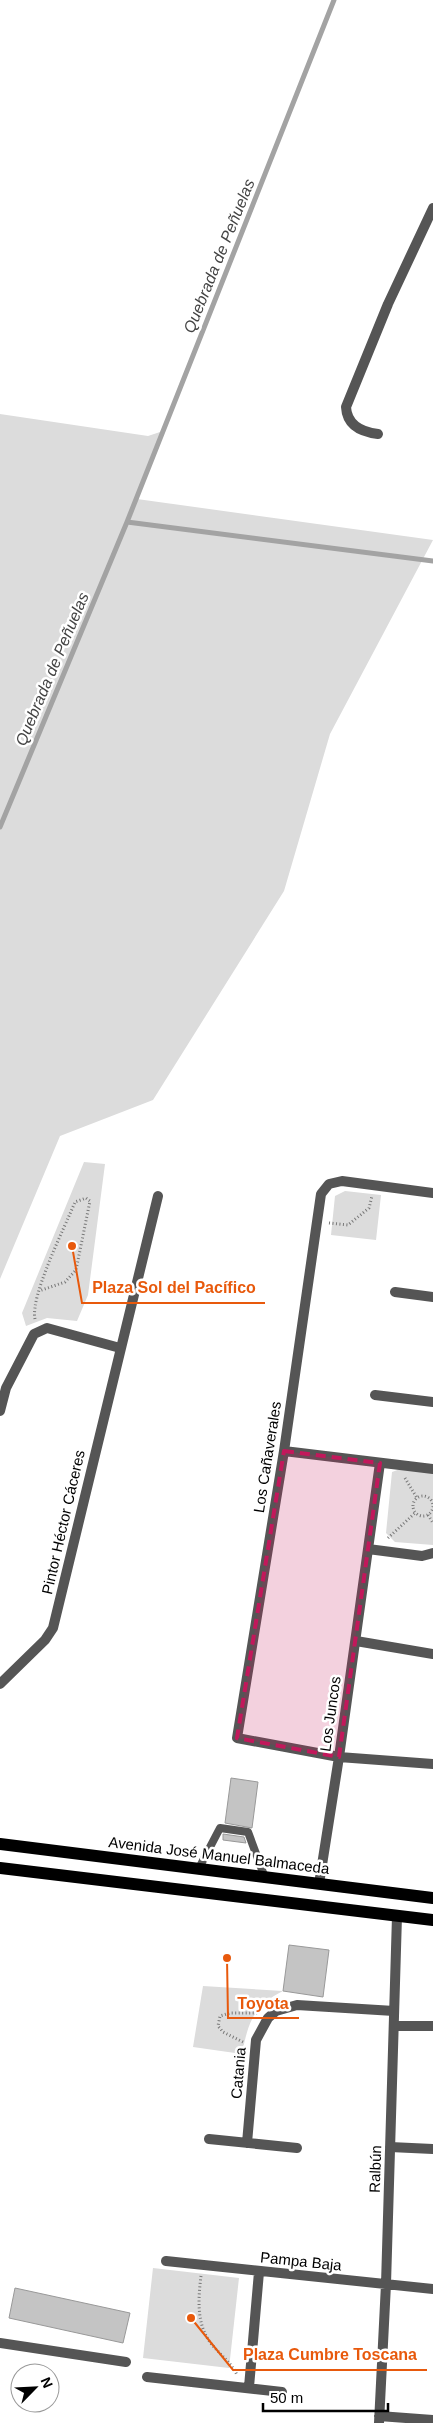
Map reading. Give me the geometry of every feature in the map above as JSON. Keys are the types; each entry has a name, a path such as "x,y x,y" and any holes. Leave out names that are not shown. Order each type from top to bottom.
{"main road":[{"name":"Avenida José Manuel Balmaceda","path":"0,1844 433,1898"},
{"path":"0,1868 433,1920"}],"street":[{"path":"378,434 365,432 353,425 346,407 372,339 433,208"},
{"name":"Los Cañaverales","path":"339,1757 236,1738 284,1450 321,1194 328,1184 342,1182 433,1193"},
{"name":"Pintor Héctor Cáceres","path":"0,1684 45,1640 53,1628 158,1196"},
{"path":"395,1292 433,1296"},
{"path":"0,1412 6,1388 34,1334 47,1328 120,1348"},
{"path":"375,1395 433,1402"},
{"path":"284,1450 433,1469"},
{"name":"Los Juncos","path":"319,1884 372,1549 380,1463"},
{"path":"372,1549 422,1556 433,1553"},
{"path":"356,1641 433,1654"},
{"path":"339,1757 433,1764"},
{"name":"Ralbún","path":"379,2419 386,2284 397,1916"},
{"path":"273,2014 297,2005 394,2011"},
{"name":"Catania","path":"247,2143 255,2047 260,2031 273,2014"},
{"path":"394,2026 433,2026"},
{"path":"209,2139 297,2148"},
{"path":"390,2147 433,2149"},
{"name":"Pampa Baja","path":"166,2261 433,2289"},
{"path":"245,2387 259,2272"},
{"path":"0,2343 126,2362"},
{"path":"148,2377 282,2392"},
{"path":"379,2419 433,2420"}],"lane":[{"path":"198,1870 220,1828 248,1832 265,1878"}],"path":[{"path":"317,1222 348,1225 369,1208 375,1186"},
{"path":"38,1291 65,1282 76,1270 90,1201 86,1198 75,1202 38,1291 34,1312 38,1332"},
{"path":"397,1465 417,1498"},
{"path":"423,1496 432,1499 433,1507 428,1515 422,1516 416,1513 413,1504 417,1498 423,1496"},
{"path":"372,1549 416,1513"},
{"path":"428,1515 433,1523"},
{"path":"255,2047 223,2032 218,2026 220,2016 230,2013 273,2014"},
{"path":"202,2265 198,2300 202,2325 212,2345 235,2370 245,2387"}],"highlighted area":[{"path":"284,1451 380,1463 339,1757 237,1738"}],"shaded area":[{"name":"Quebrada de Peñuelas","path":"0,414 148,436 163,431 137,499 433,540 330,734 284,891 153,1100 60,1136 0,1279"},
{"path":"84,1162 105,1164 88,1295 77,1321 47,1318 26,1326 22,1313"},
{"path":"345,1191 381,1195 376,1240 331,1235 335,1196"},
{"path":"403,1468 433,1473 433,1545 395,1542 386,1533 392,1472"},
{"path":"203,1986 283,1991 258,2009 250,2024 242,2054 193,2047"},
{"path":"153,2268 239,2278 229,2368 143,2358"}],"building":[{"path":"231,1778 258,1782 252,1828 225,1823"},
{"path":"223,1834 244,1837 246,1843 223,1840"},
{"path":"289,1945 329,1950 323,1997 283,1991"},
{"path":"15,2288 130,2313 123,2343 9,2318"}],"waterway":[{"name":"Quebrada de Peñuelas","path":"127,522 334,0"},
{"name":"Quebrada de Peñuelas","path":"0,827 127,522 433,561"}],"place":[{"name":"Plaza Sol del Pacífico","path":"72,1246"},
{"name":"Toyota","path":"227,1958"},
{"name":"Plaza Cumbre Toscana","path":"191,2318"}]}
